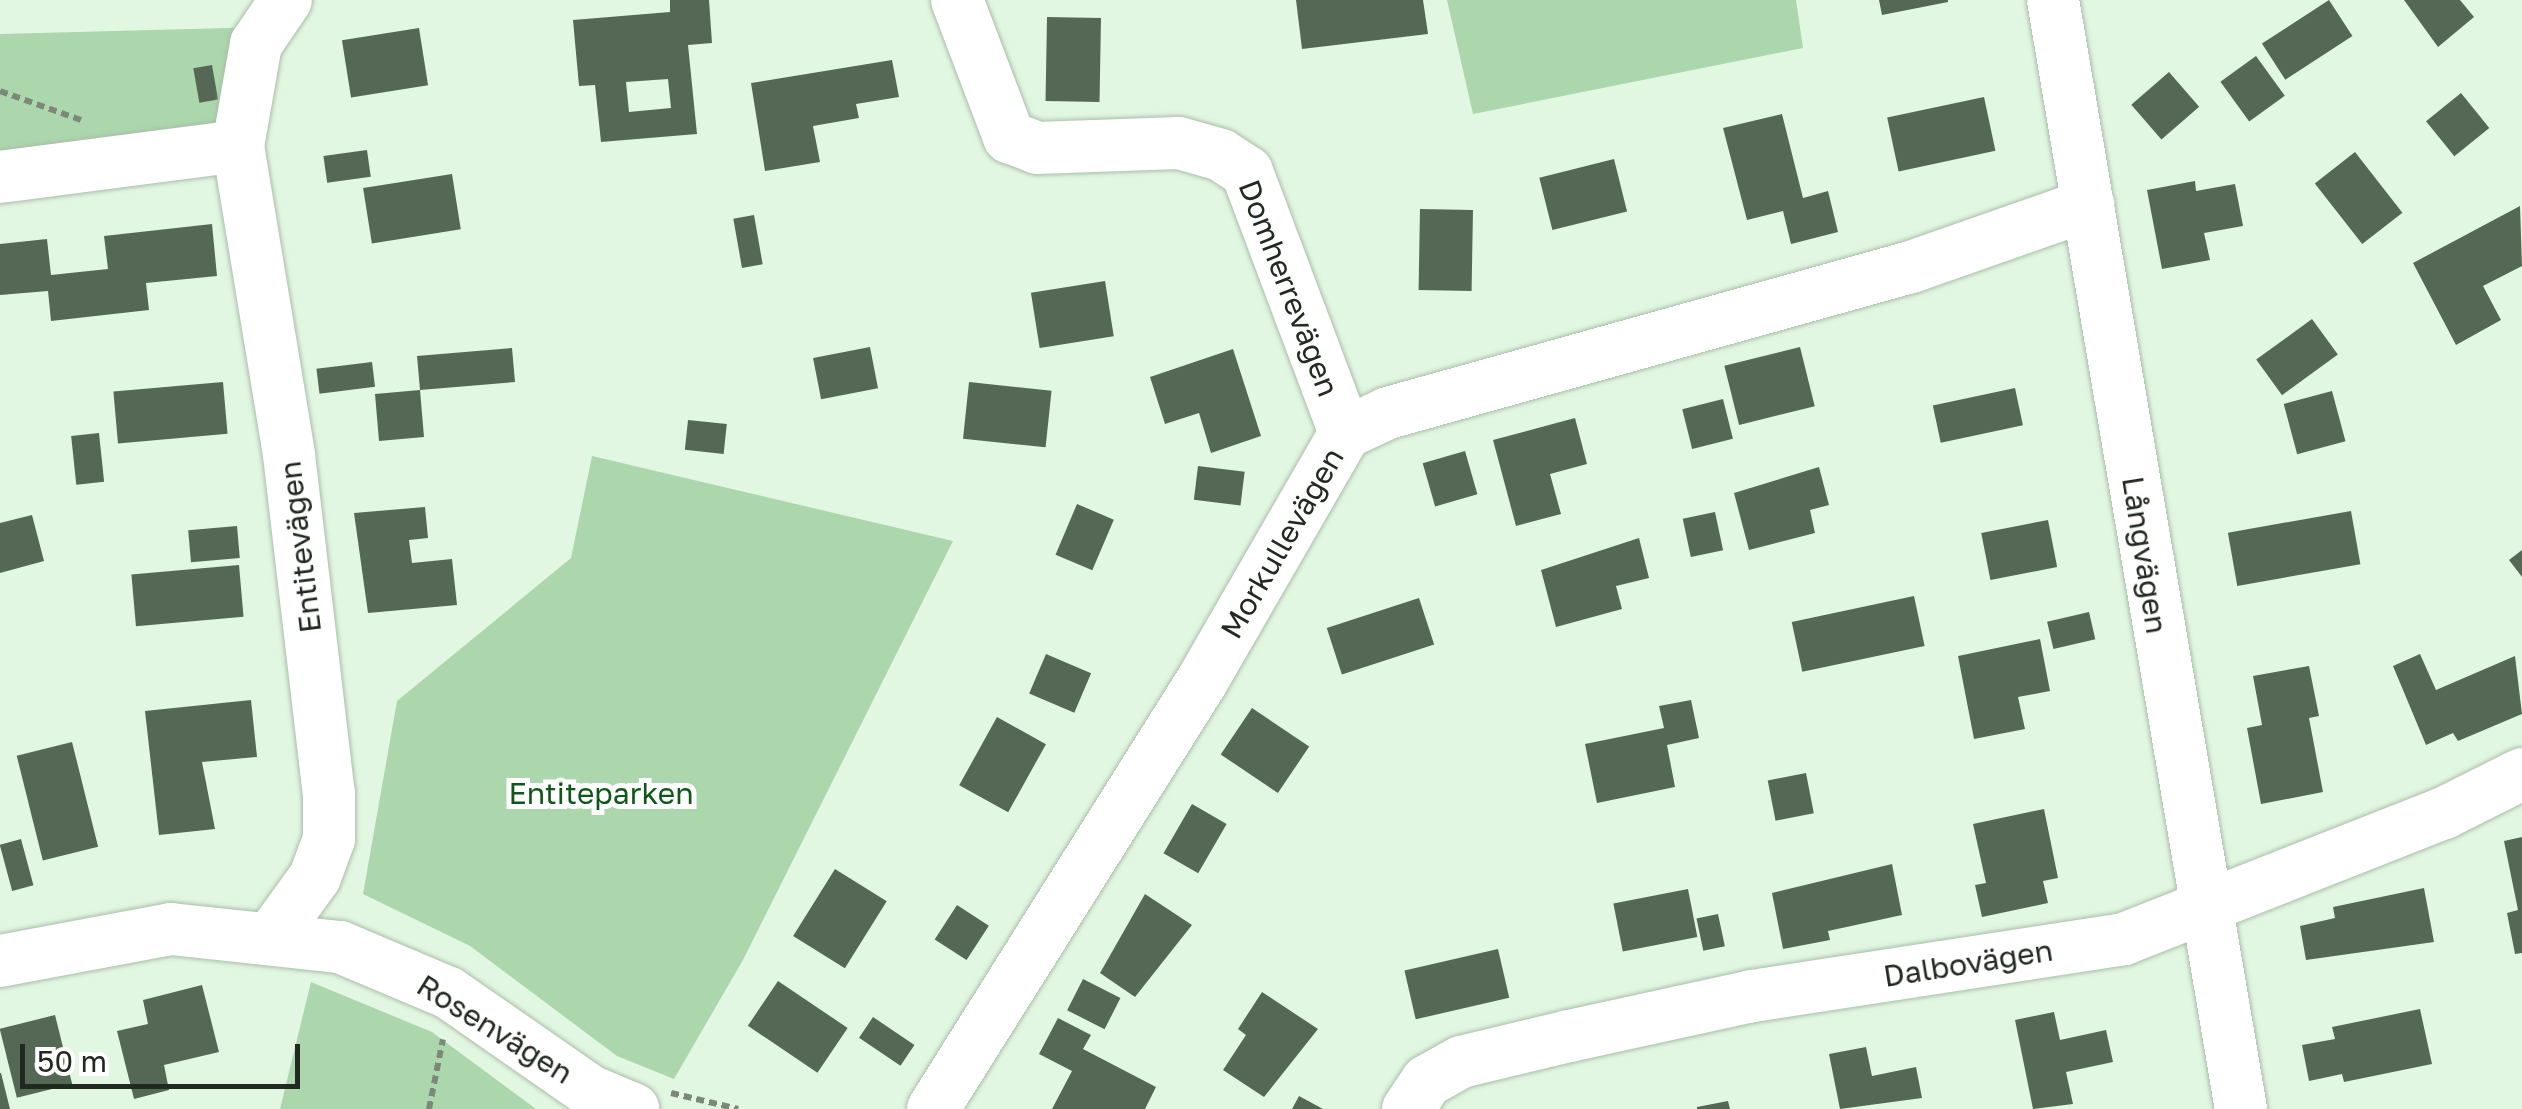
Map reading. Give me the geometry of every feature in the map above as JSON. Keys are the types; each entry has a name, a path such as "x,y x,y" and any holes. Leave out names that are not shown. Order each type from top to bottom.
{"street":[{"name":"Entitevägen","path":"273,935 315,878 328,839 329,792 289,455 238,146 256,44 286,0"},
{"name":"Domherrevägen","path":"957,0 1010,137 1037,148 1179,143 1221,155 1247,172 1345,433"},
{"name":"Långvägen","path":"2053,0 2204,912 2241,1109"},
{"path":"0,177 238,146"},
{"name":"Morkullevägen","path":"933,1109 1202,681 1345,433 1388,413 1911,266 2088,206"},
{"name":"Dalbovägen","path":"1408,1109 1427,1081 1479,1058 1752,996 2124,939 2204,912 2444,813 2522,774"},
{"name":"Rosenvägen","path":"0,961 172,929 273,935 340,947 448,993 590,1091 633,1109"}],"path":[{"path":"429,1109 448,993"}],"green space":[{"path":"1447,0 1796,0 1803,48 1473,114"},
{"path":"266,27 238,146 0,177 0,34"},
{"name":"Entiteparken","path":"592,456 953,541 743,960 674,1079 617,1056 470,946 363,894 397,701 571,558"},
{"path":"311,982 432,1032 536,1109 280,1109"}],"building":[{"path":"670,0 709,0 712,43 688,45 697,134 601,142 595,85 579,86 573,20 670,12","holes":["668,79 671,108 629,112 626,82"]},
{"path":"1296,0 1423,0 1428,34 1302,49"},
{"path":"1879,0 1948,0 1948,2 1882,15"},
{"path":"2329,0 2352,36 2285,80 2262,44"},
{"path":"2404,0 2460,0 2474,17 2438,47"},
{"path":"1047,17 1101,18 1100,102 1046,101"},
{"path":"419,28 428,85 351,97 342,40"},
{"path":"2256,56 2285,96 2249,122 2220,82"},
{"path":"892,60 899,97 856,104 859,118 813,126 820,162 765,171 751,83"},
{"path":"212,65 218,99 199,103 193,68"},
{"path":"2169,72 2199,107 2161,140 2131,105"},
{"path":"2461,93 2489,128 2454,156 2426,121"},
{"path":"1984,97 1995,151 1899,171 1887,118"},
{"path":"1782,114 1803,198 1828,191 1838,232 1791,244 1783,211 1747,220 1723,128"},
{"path":"367,150 371,177 327,183 323,156"},
{"path":"2355,152 2402,213 2362,244 2315,183"},
{"path":"1614,159 1627,211 1552,230 1539,178"},
{"path":"452,174 461,229 372,243 363,188"},
{"path":"2195,181 2196,191 2235,184 2243,226 2204,233 2210,260 2162,269 2147,190"},
{"path":"2520,206 2522,266 2483,286 2501,320 2456,345 2413,263"},
{"path":"1420,209 1473,210 1472,291 1419,290"},
{"path":"754,215 763,264 742,268 733,219"},
{"path":"212,224 217,276 146,283 149,310 51,321 48,291 0,295 0,244 47,239 51,275 108,269 104,236"},
{"path":"1105,281 1114,336 1040,348 1031,293"},
{"path":"2312,319 2338,355 2282,395 2256,360"},
{"path":"870,347 878,388 821,399 813,358"},
{"path":"1800,347 1815,406 1739,425 1724,366"},
{"path":"512,348 515,382 420,390 417,356"},
{"path":"1233,349 1261,436 1211,453 1199,413 1165,424 1150,377"},
{"path":"372,362 375,387 319,394 316,369"},
{"path":"223,382 228,434 118,443 113,392"},
{"path":"969,382 1052,391 1046,447 963,439"},
{"path":"2015,388 2023,425 1941,443 1933,405"},
{"path":"420,390 424,437 379,441 375,394"},
{"path":"2332,391 2345,441 2297,454 2284,404"},
{"path":"1723,399 1733,439 1692,449 1682,409"},
{"path":"1575,418 1587,464 1550,474 1561,514 1516,526 1493,440"},
{"path":"688,420 727,424 724,454 685,450"},
{"path":"99,433 104,482 76,485 71,436"},
{"path":"1465,451 1477,494 1435,506 1423,463"},
{"path":"1198,466 1245,472 1241,505 1194,500"},
{"path":"1819,467 1829,505 1810,510 1815,533 1749,550 1734,493"},
{"path":"1077,504 1114,520 1092,570 1056,555"},
{"path":"425,507 428,538 409,540 412,563 452,559 457,605 368,613 354,513"},
{"path":"2351,511 2360,564 2237,586 2228,533"},
{"path":"1715,512 1723,550 1691,557 1683,519"},
{"path":"32,515 44,561 0,573 0,523"},
{"path":"2048,520 2057,567 1990,580 1981,533"},
{"path":"237,526 240,558 191,562 188,530"},
{"path":"1639,538 1649,578 1616,586 1622,609 1556,627 1541,570"},
{"path":"2522,550 2522,577 2509,560"},
{"path":"239,565 244,617 136,626 131,574"},
{"path":"1914,596 1925,646 1802,672 1792,622"},
{"path":"1419,598 1434,645 1342,675 1327,628"},
{"path":"2089,612 2095,639 2053,649 2047,622"},
{"path":"2040,639 2050,691 2018,697 2025,729 1974,739 1958,656"},
{"path":"1046,654 1091,673 1074,713 1029,694"},
{"path":"2420,654 2436,690 2515,656 2522,714 2458,741 2453,733 2426,745 2393,666"},
{"path":"2309,666 2319,716 2309,718 2323,792 2261,804 2247,728 2262,725 2253,676"},
{"path":"251,700 257,757 202,762 215,829 159,835 145,711"},
{"path":"1691,700 1699,738 1667,745 1675,787 1597,803 1585,744 1664,728 1659,706"},
{"path":"1252,708 1309,747 1278,793 1221,754"},
{"path":"997,717 1046,744 1008,812 959,785"},
{"path":"72,742 98,847 43,861 17,756"},
{"path":"1806,773 1814,813 1776,821 1768,780"},
{"path":"1192,804 1227,824 1198,873 1164,853"},
{"path":"2044,809 2058,878 2043,881 2048,903 1982,917 1975,885 1986,883 1973,824"},
{"path":"2522,837 2522,953 2515,954 2507,913 2518,910 2504,841"},
{"path":"21,839 33,885 12,891 0,845"},
{"path":"1892,864 1902,915 1828,931 1830,940 1783,949 1772,893"},
{"path":"835,869 887,901 845,968 793,936"},
{"path":"2424,888 2434,942 2306,960 2300,926 2335,918 2333,907"},
{"path":"1688,889 1697,937 1623,952 1613,904"},
{"path":"1145,894 1192,925 1135,997 1100,973"},
{"path":"957,905 989,926 967,960 935,939"},
{"path":"1718,914 1725,946 1703,951 1696,919"},
{"path":"1498,949 1509,998 1416,1019 1404,971"},
{"path":"1083,979 1120,998 1105,1029 1067,1010"},
{"path":"778,981 848,1028 817,1073 748,1026"},
{"path":"202,985 219,1052 164,1065 169,1090 134,1099 117,1031 148,1024 143,1000"},
{"path":"1262,992 1318,1029 1264,1097 1223,1070 1246,1035 1238,1029"},
{"path":"2420,1009 2432,1064 2344,1082 2342,1074 2309,1081 2302,1045 2335,1039 2332,1027"},
{"path":"2054,1012 2060,1040 2106,1030 2113,1062 2066,1072 2073,1104 2033,1109 2015,1020"},
{"path":"55,1015 72,1084 17,1098 0,1029"},
{"path":"873,1017 914,1045 900,1066 859,1038"},
{"path":"1058,1018 1091,1035 1083,1049 1156,1087 1145,1109 1052,1109 1072,1071 1039,1054"},
{"path":"1866,1047 1872,1076 1916,1067 1922,1098 1840,1109 1829,1054"},
{"path":"1,1073 10,1109 0,1109"},
{"path":"1299,1096 1323,1109 1292,1109"},
{"path":"1728,1101 1730,1109 1697,1109 1697,1107"}]}
